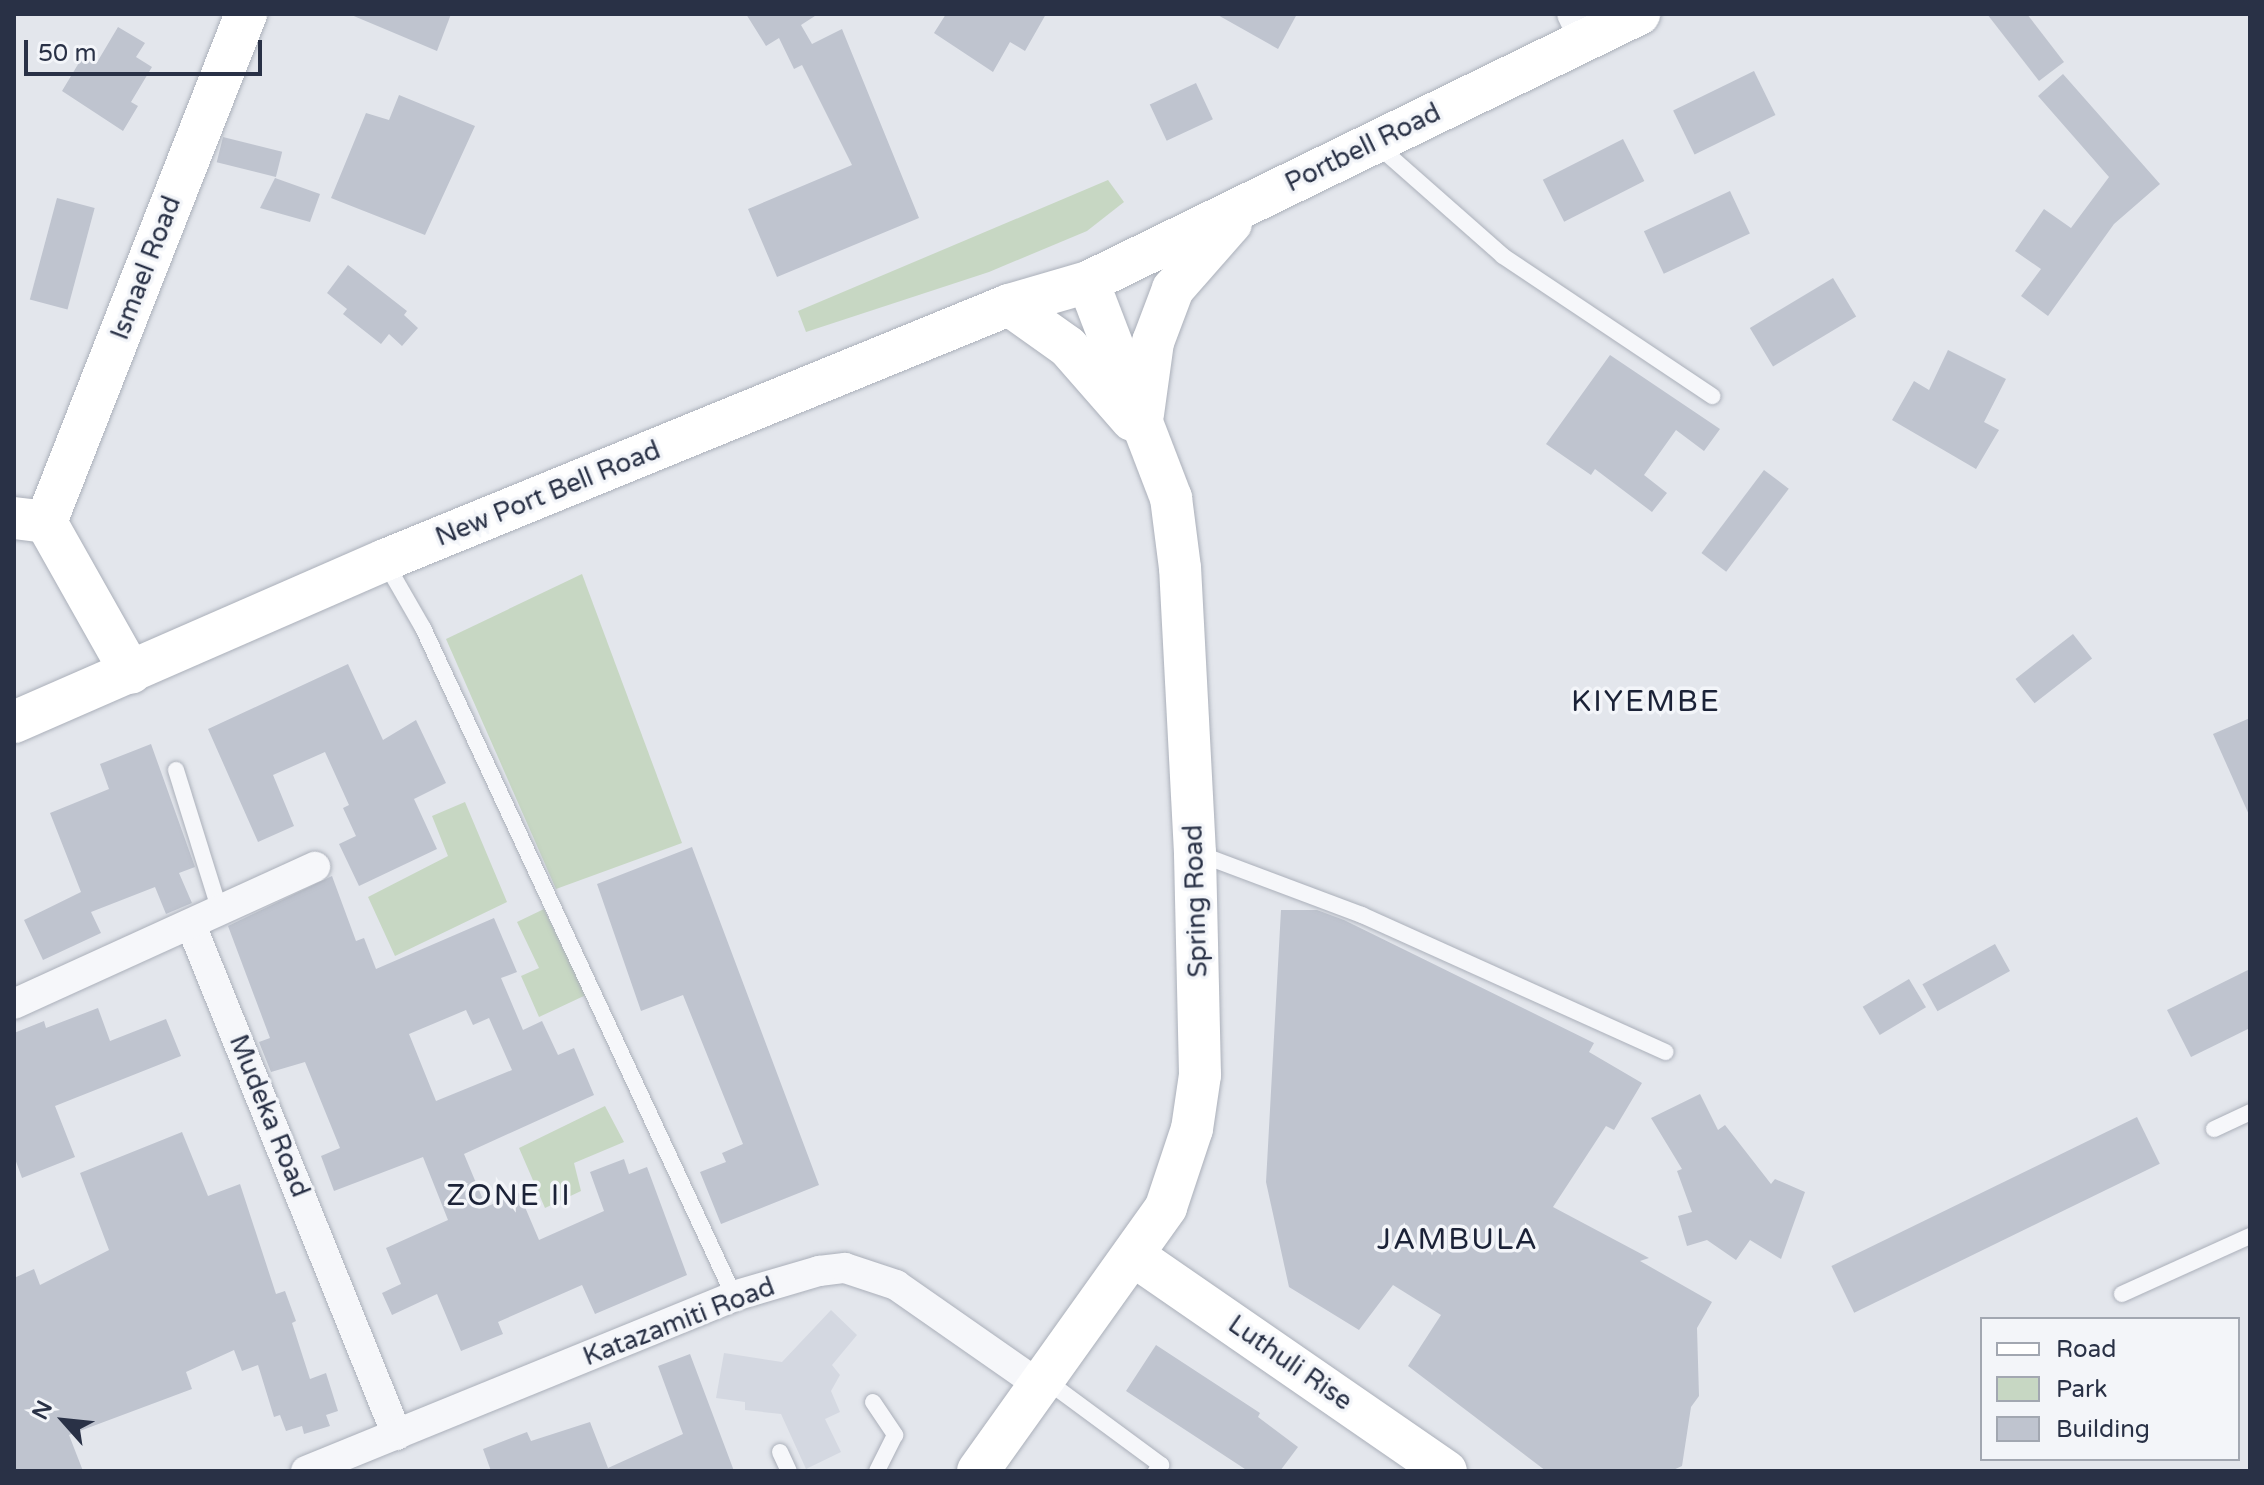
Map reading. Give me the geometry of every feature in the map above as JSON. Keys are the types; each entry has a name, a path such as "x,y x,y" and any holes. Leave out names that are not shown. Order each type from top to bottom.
{"main road":[{"name":"Ismael Road","path":"30,520 246,14"},
{"name":"Portbell Road","path":"1088,282 1375,143 1578,28 1639,14"},
{"path":"1148,432 1153,342 1173,289 1196,258 1252,203"},
{"name":"New Port Bell Road","path":"14,722 385,560 1009,305 1088,282"},
{"name":"Spring Road","path":"978,1471 1166,1207 1192,1129 1200,1075 1195,853 1180,568 1171,498 1088,282"},
{"path":"1009,305 1068,347 1148,432"},
{"path":"30,520 131,673"},
{"name":"Luthuli Rise","path":"1134,1256 1446,1471"}],"street":[{"path":"14,1004 191,925 219,908 315,867"},
{"name":"Mudeka Road","path":"191,925 397,1435"},
{"name":"Katazamiti Road","path":"306,1471 734,1296 819,1271 867,1273 896,1285 1040,1381"}],"lane":[{"path":"1375,143 1503,256 1712,396"},
{"path":"385,560 430,642 734,1296"},
{"path":"176,770 219,908"},
{"path":"1195,853 1362,915 1666,1052"},
{"path":"2214,1129 2250,1112"},
{"path":"2122,1294 2250,1236"},
{"path":"1040,1381 1161,1465 1156,1471"},
{"path":"873,1402 895,1435 877,1471"},
{"path":"780,1452 789,1471"}],"shaded area":[{"path":"831,1310 857,1335 832,1365 840,1375 831,1391 840,1412 825,1419 841,1452 806,1469 781,1414 745,1410 745,1402 716,1398 724,1353 782,1362"}],"green space":[{"path":"1108,180 1124,202 1087,231 989,272 806,332 798,311"},
{"path":"582,574 682,843 556,889 446,639"},
{"path":"465,802 507,902 395,956 368,897 448,856 432,816"},
{"path":"544,909 586,995 539,1017 521,976 539,968 517,922"},
{"path":"605,1106 624,1142 574,1163 581,1191 545,1208 519,1148"}],"building":[{"path":"349,14 451,14 437,51"},
{"path":"746,14 818,14 801,25 812,44 842,29 919,218 777,277 748,209 852,165 802,65 794,69 779,38 766,46"},
{"path":"946,14 1046,14 1025,51 1010,42 993,72 934,33"},
{"path":"1216,14 1297,14 1278,49"},
{"path":"1987,14 2027,14 2064,62 2039,81"},
{"path":"118,27 145,43 136,57 152,67 131,102 138,106 123,131 62,91 83,56 96,64"},
{"path":"1754,71 1775,115 1695,154 1673,110"},
{"path":"2063,74 2160,184 2114,224 2048,316 2021,296 2041,269 2015,251 2044,209 2071,228 2109,177 2038,96"},
{"path":"1196,83 1213,119 1167,141 1150,105"},
{"path":"399,95 475,126 425,235 331,198 366,113 389,120"},
{"path":"223,137 282,152 276,177 217,162"},
{"path":"1623,139 1644,181 1564,222 1543,180"},
{"path":"275,178 320,194 310,222 260,208"},
{"path":"1730,191 1750,234 1664,274 1644,231"},
{"path":"57,198 95,208 67,310 30,299"},
{"path":"348,265 407,311 404,315 418,328 402,346 389,334 381,344 343,314 347,309 327,293"},
{"path":"1833,278 1856,317 1773,367 1750,328"},
{"path":"1948,350 2006,379 1984,422 1999,430 1976,469 1892,420 1914,381 1929,390"},
{"path":"1610,355 1720,429 1704,451 1676,430 1644,475 1667,493 1652,512 1595,469 1591,475 1546,444"},
{"path":"1764,470 1789,489 1726,572 1701,553"},
{"path":"2073,634 2092,658 2035,703 2015,679"},
{"path":"348,664 383,740 416,720 446,783 414,799 437,849 359,886 339,844 356,836 343,808 349,805 325,752 273,775 294,826 258,842 208,729"},
{"path":"2250,718 2250,817 2213,734"},
{"path":"151,744 195,867 179,873 192,903 166,914 155,887 91,912 101,933 43,960 24,920 81,892 50,813 109,789 100,764"},
{"path":"692,847 819,1185 721,1224 700,1172 726,1162 722,1153 743,1144 683,995 641,1011 597,884"},
{"path":"332,876 356,941 364,938 376,969 494,918 517,972 501,978 523,1030 542,1021 558,1055 574,1048 594,1095 464,1154 486,1207 519,1193 539,1240 604,1211 590,1172 624,1159 629,1174 647,1167 687,1275 595,1314 582,1285 498,1322 503,1334 461,1351 437,1294 392,1315 382,1293 401,1284 386,1248 448,1220 423,1157 334,1191 321,1156 340,1148 305,1062 271,1072 259,1042 270,1038 228,926","holes":["466,1010 473,1025 489,1018 512,1070 436,1101 409,1034"]},
{"path":"1281,910 1317,910 1344,920 1594,1043 1589,1052 1642,1083 1614,1130 1606,1126 1553,1207 1649,1258 1640,1261 1712,1302 1697,1328 1699,1396 1691,1407 1682,1466 1671,1471 1546,1471 1408,1366 1441,1315 1393,1285 1359,1330 1289,1287 1266,1182"},
{"path":"1995,944 2010,971 1937,1011 1922,984"},
{"path":"2250,969 2250,1028 2191,1057 2167,1010"},
{"path":"1909,979 1926,1007 1880,1035 1863,1007"},
{"path":"98,1008 110,1041 166,1019 181,1056 55,1106 75,1157 22,1178 14,1156 14,1033 44,1021 46,1028"},
{"path":"1700,1094 1718,1130 1725,1125 1771,1184 1775,1179 1805,1192 1781,1259 1750,1240 1736,1260 1707,1240 1687,1246 1678,1216 1692,1212 1677,1171 1682,1169 1651,1118"},
{"path":"2137,1117 2160,1164 1854,1313 1831,1266"},
{"path":"182,1132 208,1196 240,1184 276,1294 285,1291 296,1321 292,1323 310,1379 326,1373 338,1411 326,1415 330,1426 304,1434 302,1426 286,1431 280,1415 274,1417 258,1365 242,1371 234,1350 186,1372 192,1389 69,1435 83,1471 14,1471 14,1278 34,1269 40,1285 109,1250 80,1173"},
{"path":"1156,1345 1260,1413 1258,1417 1298,1447 1280,1471 1248,1471 1126,1391"},
{"path":"690,1354 734,1471 491,1471 483,1449 527,1432 531,1441 590,1422 608,1468 683,1434 658,1366"}],"district":[{"name":"KIYEMBE","path":"1646,702"},
{"name":"ZONE II","path":"509,1196"},
{"name":"JAMBULA","path":"1458,1240"}]}
